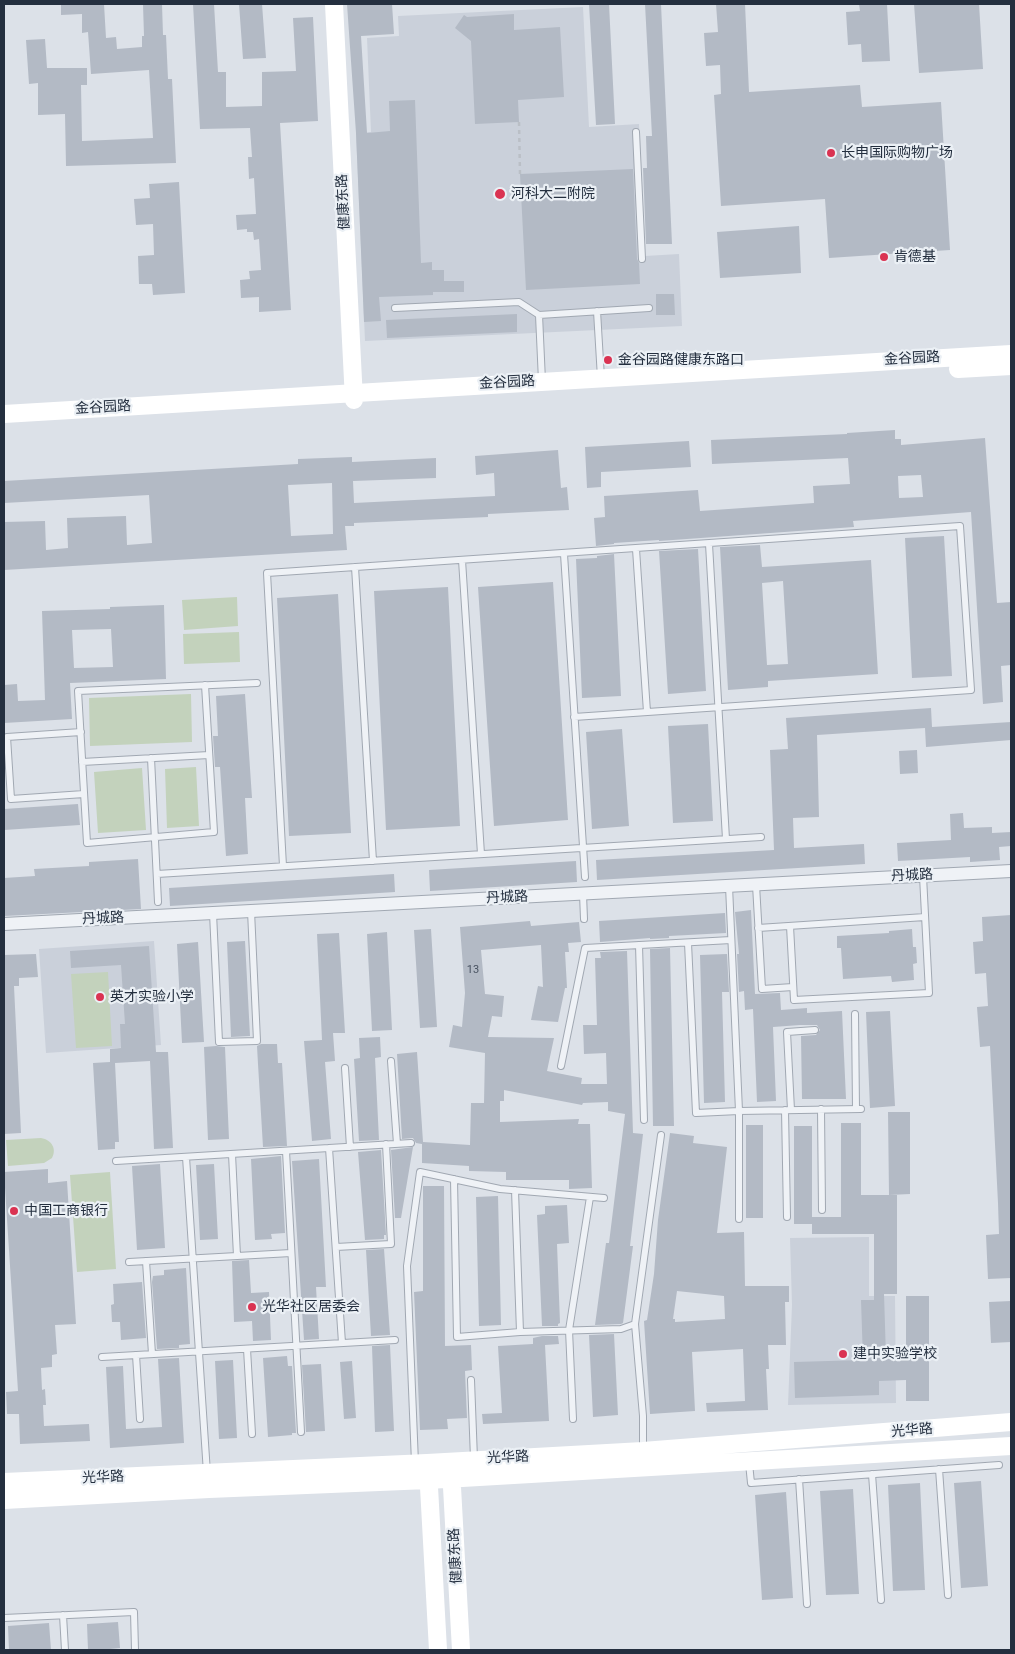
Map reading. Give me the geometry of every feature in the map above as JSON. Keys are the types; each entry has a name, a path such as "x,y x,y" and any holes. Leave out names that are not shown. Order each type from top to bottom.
{"main road":[{"name":"健康东路","path":"334,4 354,397"},
{"name":"金谷园路","path":"4,414 542,386 1011,354"},
{"name":"金谷园路","path":"601,382 1011,366"},
{"name":"金谷园路","path":"4,423 354,397"},
{"name":"光华路","path":"4,1500 208,1481 424,1469 452,1471 644,1459 748,1444 1011,1422"},
{"name":"光华路","path":"452,1471 474,1460 644,1459 749,1462 1011,1446"},
{"name":"健康东路","path":"424,1469 438,1650"},
{"name":"健康东路","path":"452,1471 461,1650"},
{"name":"光华路","path":"4,1482 208,1481"}],"street":[{"name":"丹城路","path":"4,924 1011,871"}],"lane":[{"path":"636,132 642,259"},
{"path":"395,308 519,302 538,315 649,308"},
{"path":"597,311 601,382"},
{"path":"538,315 542,386"},
{"path":"283,866 267,573 960,526 971,690 574,717"},
{"path":"709,544 726,839"},
{"path":"636,549 647,712"},
{"path":"564,554 585,877"},
{"path":"462,560 481,854"},
{"path":"355,567 374,860"},
{"path":"205,685 214,832 87,843 78,691 205,685 257,683"},
{"path":"81,732 7,737 6,755 11,799 84,794"},
{"path":"82,762 209,755"},
{"path":"151,758 158,902"},
{"path":"157,874 761,837"},
{"path":"790,926 794,1000 929,993 923,876"},
{"path":"756,884 762,988 793,987"},
{"path":"729,886 739,1111 738,1219"},
{"path":"583,894 584,919"},
{"path":"213,913 219,1042 257,1041 250,911"},
{"path":"758,928 925,918"},
{"path":"561,1066 585,946 731,940"},
{"path":"688,942 696,1113 859,1109 855,1014"},
{"path":"639,945 644,1120"},
{"path":"787,1217 787,1032 815,1030"},
{"path":"392,1061 397,1144"},
{"path":"345,1068 350,1147"},
{"path":"822,1110 822,1210"},
{"path":"644,1459 635,1324 661,1135"},
{"path":"116,1161 411,1143"},
{"path":"336,1247 391,1244 386,1144"},
{"path":"329,1148 342,1343"},
{"path":"286,1151 301,1432"},
{"path":"232,1154 237,1256"},
{"path":"186,1157 208,1481"},
{"path":"424,1469 407,1266 420,1172 500,1189 604,1198"},
{"path":"454,1179 457,1337 520,1332 621,1329 635,1324"},
{"path":"515,1190 520,1332"},
{"path":"573,1419 569,1330 590,1197"},
{"path":"129,1262 291,1253"},
{"path":"146,1261 152,1354"},
{"path":"102,1357 395,1340"},
{"path":"247,1348 252,1434"},
{"path":"136,1355 140,1419"},
{"path":"471,1380 474,1460"},
{"path":"748,1444 751,1483 999,1465"},
{"path":"939,1469 948,1595"},
{"path":"872,1474 881,1600"},
{"path":"798,1479 807,1604"},
{"path":"4,1618 134,1612 135,1650"},
{"path":"63,1615 65,1650"}],"path":[{"path":"519,122 520,174"}],"shaded area":[{"name":"河科大二附院","path":"583,7 589,127 639,124 645,256 679,254 682,326 365,341 356,133 371,132 367,38 399,36 398,16"},
{"name":"英才实验小学","path":"154,941 161,1045 46,1053 39,949"},
{"name":"建中实验学校","path":"869,1237 869,1296 895,1296 896,1403 788,1405 792,1305 790,1238"}],"green space":[{"path":"237,597 238,626 184,630 182,600"},
{"path":"239,632 240,662 184,664 183,634"},
{"path":"191,694 192,742 90,746 89,698"},
{"path":"196,767 199,826 167,828 165,769"},
{"path":"142,768 146,830 98,833 94,772"},
{"path":"108,972 112,1046 76,1048 71,974"},
{"path":"41,1138 53,1145 52,1158 44,1163 8,1166 6,1140"},
{"path":"110,1172 116,1269 77,1272 70,1175"}],"building":[{"path":"61,4 104,4 106,38 116,37 117,49 142,47 142,36 144,36 143,4 162,4 163,35 166,35 168,79 172,79 176,163 66,166 65,114 38,115 38,83 29,84 26,40 45,39 47,68 87,68 87,85 81,85 82,141 153,138 149,70 91,74 88,32 82,33 82,14 61,15"},
{"path":"193,4 214,4 218,72 226,72 226,107 262,106 262,72 296,71 293,18 313,17 318,121 280,123 291,310 259,312 259,297 241,298 240,280 250,279 249,271 261,270 259,239 254,240 253,232 247,232 247,229 237,230 236,215 256,214 254,178 249,179 248,157 252,157 250,128 200,129"},
{"path":"239,4 262,4 266,58 243,59"},
{"path":"347,4 392,4 394,34 361,36 367,133 390,131 389,101 415,100 421,263 432,262 432,270 444,270 444,281 464,281 464,292 433,292 433,295 379,297 381,321 364,322 356,133"},
{"path":"589,4 609,4 615,124 596,125"},
{"path":"645,4 661,4 672,244 646,244 643,168 647,168 646,136 652,136"},
{"name":"长申国际购物广场","path":"716,4 745,4 749,92 860,85 862,107 941,102 950,250 829,258 825,199 721,206 714,95 721,94 720,65 706,66 704,33 718,32"},
{"path":"859,4 887,4 890,61 862,62 861,44 848,45 846,12 860,11"},
{"path":"914,4 979,4 983,69 919,73"},
{"path":"514,14 514,30 560,27 564,97 518,100 519,122 475,124 471,41 455,28 464,15 467,17"},
{"path":"633,169 640,284 526,290 520,174"},
{"path":"179,182 185,293 153,295 152,284 139,284 138,256 154,255 153,224 136,225 134,199 150,198 149,184"},
{"path":"799,226 801,273 720,278 717,232"},
{"path":"656,294 674,294 675,315 656,315"},
{"path":"517,314 517,332 387,338 386,320"},
{"path":"895,430 895,439 901,439 901,445 985,438 997,603 1011,602 1011,665 1001,666 1003,702 983,704 971,512 853,521 854,527 614,543 596,546 594,518 605,517 604,496 698,490 700,511 814,503 813,486 850,484 848,458 712,464 711,440","holes":["921,475 923,497 899,498 898,476"]},
{"path":"689,441 691,467 601,472 601,487 587,488 585,447"},
{"path":"558,450 561,488 567,487 569,510 488,514 488,517 354,523 354,526 345,526 347,550 4,570 4,522 45,521 46,550 68,548 67,518 126,516 127,545 152,543 149,495 4,503 4,481 298,464 298,459 352,457 352,462 436,458 436,478 353,481 354,503 495,496 494,473 476,475 475,456","holes":["332,483 333,534 291,536 288,485"]},
{"path":"944,536 952,676 912,678 905,538"},
{"path":"760,545 762,567 871,560 878,674 768,681 768,687 728,690 720,547","holes":["783,581 788,664 767,665 762,583"]},
{"path":"698,549 706,691 668,694 659,551"},
{"path":"614,554 621,696 582,698 576,559 597,558 597,556"},
{"path":"553,582 568,820 494,826 478,587"},
{"path":"448,587 460,826 386,830 374,591"},
{"path":"338,594 351,833 289,836 277,598"},
{"path":"164,605 166,679 70,683 72,719 4,723 4,685 17,684 18,701 45,700 42,611 110,609 110,607","holes":["111,629 113,667 74,668 72,630"]},
{"path":"245,694 252,798 245,798 248,854 226,856 220,767 215,767 213,736 218,736 216,696"},
{"path":"931,708 932,727 1011,722 1011,740 926,747 925,728 817,735 819,817 793,818 794,848 864,844 865,864 597,880 596,860 774,850 770,750 788,749 786,718"},
{"path":"708,724 713,821 673,823 668,726"},
{"path":"622,729 629,826 592,829 586,732"},
{"path":"917,750 918,773 900,774 899,751"},
{"path":"78,804 80,825 4,830 4,809"},
{"path":"963,813 964,828 992,827 992,833 1011,832 1011,846 999,847 1000,860 970,862 970,857 898,861 897,843 951,840 950,814"},
{"path":"138,859 141,909 4,916 4,878 35,876 34,869 89,866 89,862"},
{"path":"576,861 577,882 430,891 429,870"},
{"path":"394,874 395,892 170,906 169,888"},
{"path":"751,910 755,994 780,993 781,1010 807,1008 807,1013 842,1011 846,1099 802,1099 801,1036 816,1035 820,1030 817,1025 800,1025 773,1027 776,1101 757,1102 753,1009 745,1010 744,991 739,992 737,954 739,954 735,912"},
{"path":"725,913 726,933 600,942 599,921"},
{"path":"1011,915 1011,1278 988,1279 986,1235 999,1234 998,1203 990,1046 980,1047 977,1007 988,1006 986,973 975,974 973,942 983,941 982,917"},
{"path":"530,921 531,926 579,922 581,942 568,943 569,952 565,952 567,988 565,988 558,1022 531,1020 538,986 543,987 541,945 481,950 485,994 504,996 502,1017 492,1016 488,1037 554,1038 547,1071 582,1078 581,1084 607,1084 606,1053 584,1054 583,1025 597,1025 595,958 601,958 600,952 627,951 633,1133 643,1134 630,1246 633,1246 623,1323 621,1324 595,1325 606,1243 609,1243 625,1114 608,1111 608,1102 583,1103 582,1105 504,1090 504,1101 500,1101 500,1122 579,1119 578,1124 590,1124 592,1188 569,1189 569,1180 506,1180 506,1172 469,1171 469,1166 422,1163 422,1144 416,1143 413,1138 402,1139 397,1054 417,1052 423,1142 470,1145 471,1103 484,1103 485,1053 449,1047 453,1025 462,1027 465,993 460,927"},
{"path":"431,929 437,1027 420,1028 414,930"},
{"path":"912,929 913,947 916,947 917,963 913,964 914,980 892,982 891,976 843,979 841,948 837,948 837,936 889,933 889,931"},
{"path":"387,932 392,1030 372,1031 367,934"},
{"path":"339,933 345,1033 333,1033 335,1061 325,1062 331,1139 312,1141 304,1041 322,1040 317,934"},
{"path":"245,941 250,1036 231,1037 227,942"},
{"path":"198,942 204,1042 182,1043 177,944"},
{"path":"149,946 156,1052 168,1052 173,1148 154,1149 150,1061 115,1063 119,1142 115,1142 115,1149 98,1150 93,1063 110,1062 110,1049 121,1048 120,1024 125,1024 121,965 71,968 70,951"},
{"path":"670,948 674,1126 653,1126 650,949"},
{"path":"36,954 38,977 19,978 19,986 14,986 21,1133 4,1134 4,955"},
{"path":"727,954 729,992 722,992 725,1102 704,1103 700,955"},
{"path":"890,1011 895,1106 870,1108 866,1012"},
{"path":"380,1037 381,1057 375,1058 379,1140 359,1141 354,1059 360,1058 359,1038"},
{"path":"261,1044 277,1044 278,1063 282,1063 287,1146 263,1147 257,1046"},
{"path":"204,1047 225,1047 229,1139 208,1140"},
{"path":"888,1112 910,1112 910,1194 889,1195"},
{"path":"841,1123 861,1123 861,1195 897,1195 897,1294 884,1294 886,1357 906,1357 906,1296 929,1296 929,1401 906,1401 906,1380 879,1381 879,1395 795,1398 794,1362 863,1360 861,1300 874,1300 874,1234 812,1234 812,1224 794,1224 794,1126 812,1126 812,1217 841,1217"},
{"path":"746,1125 763,1125 763,1218 746,1218"},
{"path":"670,1133 694,1136 693,1143 727,1147 717,1233 744,1232 745,1286 789,1286 789,1302 785,1302 786,1345 768,1345 769,1369 766,1369 768,1410 707,1412 706,1403 745,1401 743,1349 692,1352 695,1411 650,1414 644,1321 647,1320 654,1274 658,1220","holes":["677,1291 724,1296 725,1319 675,1322 675,1319 673,1319"]},
{"path":"413,1147 401,1218 395,1218 391,1150"},
{"path":"381,1150 386,1235 384,1235 384,1239 365,1240 358,1152"},
{"path":"281,1156 285,1233 271,1234 272,1239 255,1240 251,1159"},
{"path":"319,1159 326,1287 316,1287 319,1339 304,1340 292,1161"},
{"path":"160,1164 165,1248 137,1250 132,1166"},
{"path":"214,1164 218,1239 200,1240 196,1165"},
{"path":"48,1169 48,1183 67,1181 76,1324 55,1325 57,1354 52,1355 52,1367 41,1368 42,1390 45,1389 46,1405 43,1405 44,1426 89,1424 90,1441 20,1444 19,1414 7,1414 6,1392 18,1391 4,1172"},
{"path":"423,1186 444,1186 445,1346 471,1345 472,1370 465,1371 467,1418 447,1419 448,1429 420,1430 414,1292 423,1291"},
{"path":"498,1196 501,1325 479,1326 476,1197"},
{"path":"567,1205 569,1243 557,1244 560,1323 558,1326 542,1326 537,1215 545,1214 545,1206"},
{"path":"384,1249 390,1335 371,1336 366,1250"},
{"name":"光华社区居委会","path":"249,1260 251,1293 269,1292 271,1340 253,1341 252,1321 234,1322 232,1261"},
{"path":"186,1268 190,1344 179,1345 179,1348 157,1349 153,1276 164,1275 164,1270"},
{"path":"142,1282 146,1338 121,1340 120,1322 112,1322 111,1305 114,1304 113,1284"},
{"path":"1011,1301 1011,1342 991,1343 989,1302"},
{"path":"614,1334 618,1415 593,1417 589,1335"},
{"path":"558,1336 559,1344 545,1345 549,1421 483,1424 482,1414 502,1413 498,1346 533,1344 533,1338"},
{"path":"390,1345 394,1431 375,1432 372,1346"},
{"path":"287,1356 288,1366 292,1366 296,1433 268,1437 263,1358"},
{"path":"179,1358 184,1443 110,1448 106,1367 123,1366 126,1429 162,1427 158,1359"},
{"path":"233,1360 237,1438 219,1439 215,1361"},
{"path":"352,1361 356,1418 344,1419 340,1362"},
{"path":"321,1364 325,1431 306,1432 302,1365"},
{"path":"981,1481 988,1586 961,1588 954,1483"},
{"path":"920,1483 925,1590 893,1591 888,1485"},
{"path":"853,1489 859,1594 826,1595 820,1491"},
{"path":"786,1492 793,1598 762,1600 755,1495"},
{"path":"118,1622 120,1648 88,1650 87,1624"},
{"path":"49,1623 51,1650 9,1650 8,1626"}],"place":[{"name":"长申国际购物广场","path":"831,153"},
{"name":"河科大二附院","path":"500,194"},
{"name":"肯德基","path":"884,257"},
{"name":"金谷园路健康东路口","path":"608,360"},
{"name":"英才实验小学","path":"100,997"},
{"name":"中国工商银行","path":"14,1211"},
{"name":"光华社区居委会","path":"252,1307"},
{"name":"建中实验学校","path":"843,1354"}]}
